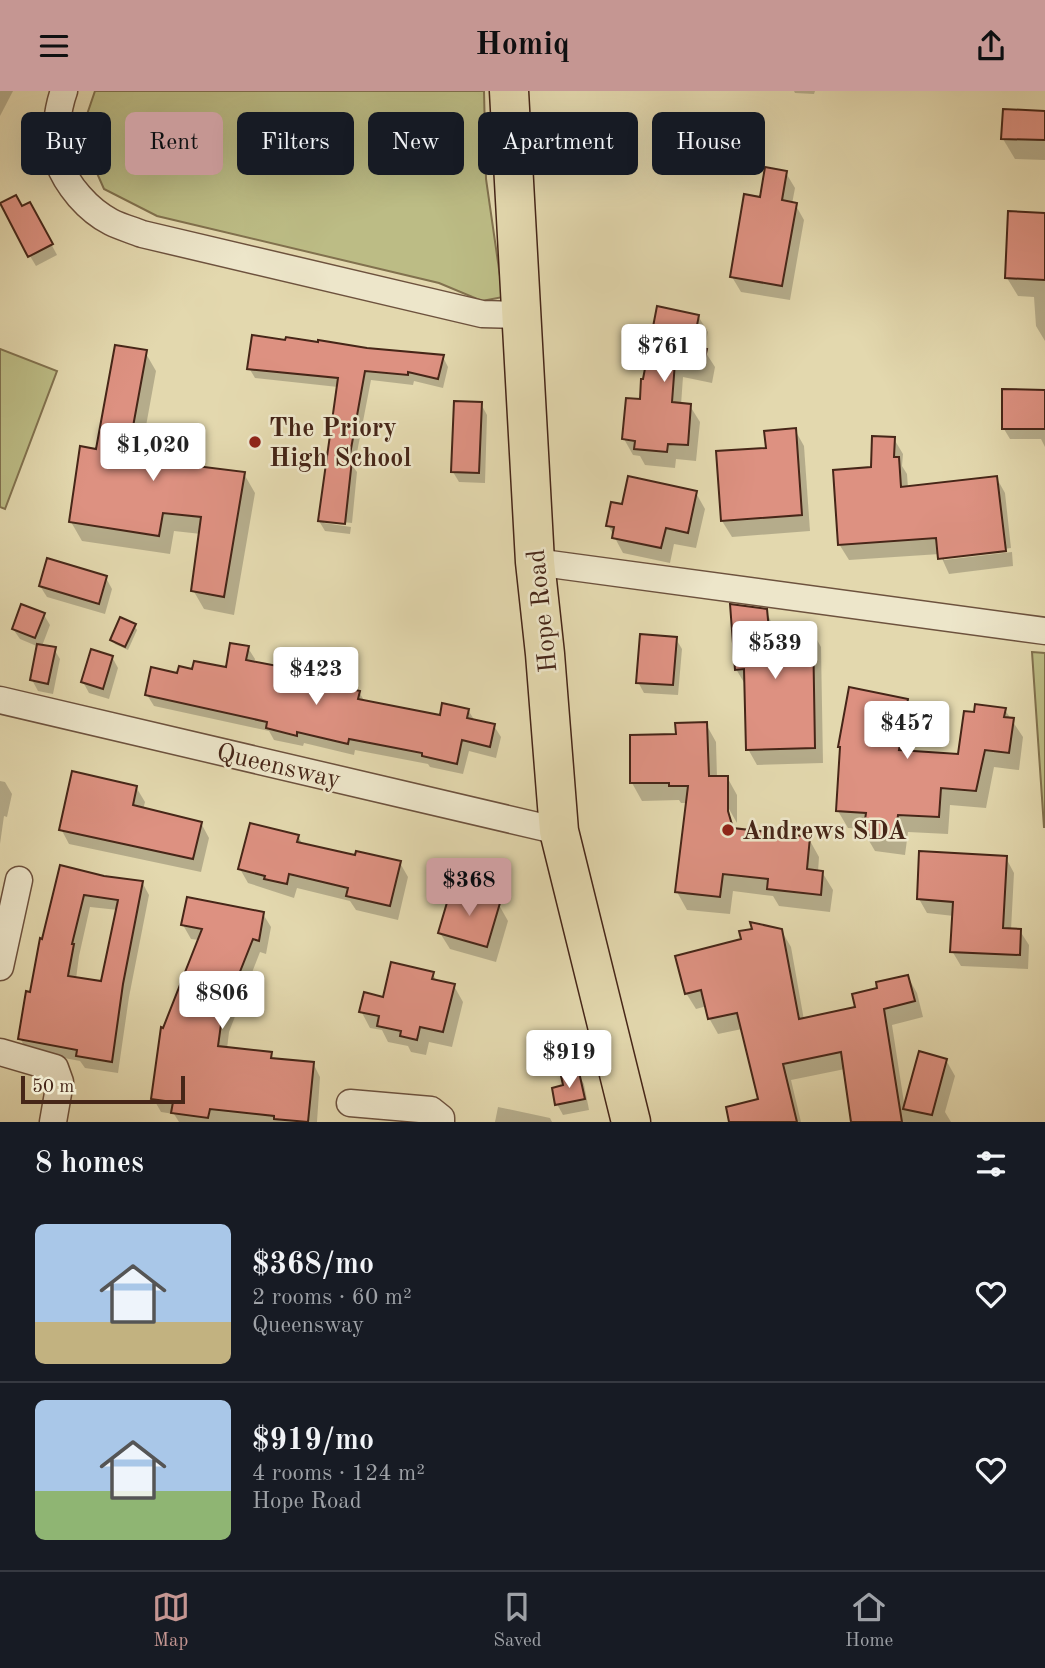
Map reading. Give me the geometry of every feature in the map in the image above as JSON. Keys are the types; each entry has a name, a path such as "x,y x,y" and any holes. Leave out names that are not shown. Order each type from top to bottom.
{"main road":[{"name":"Hope Road","path":"509,91 535,562 559,831 631,1122"}],"street":[{"path":"64,91 57,129 57,159 83,201 110,221 142,234 482,314 520,315"},
{"path":"535,562 1045,631"},
{"name":"Queensway","path":"0,699 559,831"},
{"path":"0,967 19,880"},
{"path":"0,1052 55,1068 60,1082 53,1122"},
{"path":"350,1103 431,1110 441,1118 440,1122"}],"green space":[{"path":"95,91 484,91 484,112 478,112 478,175 486,175 503,297 482,301 439,283 157,216 104,189 98,175 111,175 111,112 88,112"},
{"path":"0,349 57,371 5,509 0,507"},
{"path":"1032,652 1045,653 1045,827 1044,827"}],"building":[{"path":"1003,109 1045,111 1045,140 1001,139"},
{"path":"765,167 787,171 782,200 797,203 782,286 730,277 744,194 760,197"},
{"path":"16,195 22,206 30,202 53,244 28,257 0,203"},
{"path":"1008,211 1045,213 1045,280 1005,278"},
{"path":"657,306 699,315 693,346 707,349 703,367 675,362 672,402 691,404 688,445 668,444 667,452 634,449 635,441 622,439 626,398 640,399 641,379"},
{"path":"252,335 444,355 438,379 408,372 408,375 365,371 349,460 352,460 345,524 318,521 338,378 247,369"},
{"path":"115,345 147,350 128,454 140,456 140,459 245,472 224,597 191,591 201,517 163,513 159,536 69,522 80,446 96,449"},
{"path":"1002,389 1045,390 1045,429 1002,429"},
{"path":"454,401 482,402 479,473 451,472"},
{"path":"796,428 802,515 721,521 716,451 766,448 764,431"},
{"path":"872,436 895,437 894,457 899,457 901,487 997,476 1006,551 938,559 936,538 838,545 833,470 871,467"},
{"path":"628,476 697,491 688,533 666,528 661,548 612,538 614,527 606,526 611,502 622,504"},
{"path":"47,558 107,576 99,604 39,586"},
{"path":"21,604 45,613 35,638 12,629"},
{"path":"730,604 767,609 769,630 813,629 815,748 746,750 744,669 735,670"},
{"path":"120,617 136,624 125,647 110,640"},
{"path":"640,634 677,637 673,685 636,683"},
{"path":"230,643 249,646 246,660 314,673 312,680 360,691 358,699 440,715 442,703 469,709 467,718 495,724 490,747 462,740 457,764 422,756 422,753 349,739 348,744 297,732 297,736 266,728 267,722 145,695 151,667 177,673 179,666 192,669 194,661 226,667"},
{"path":"37,644 56,647 48,684 30,680"},
{"path":"91,649 113,656 103,689 81,682"},
{"path":"849,687 908,699 899,750 958,754 964,711 974,712 975,704 1006,708 1004,717 1014,718 1009,753 985,750 976,791 941,788 939,817 898,815 895,838 863,834 866,813 836,811 838,747"},
{"path":"707,722 709,776 728,776 728,811 733,828 810,837 807,869 823,871 821,895 767,889 768,879 723,874 720,897 675,892 688,786 630,783 630,735 676,734 675,723"},
{"path":"72,771 137,786 133,805 202,822 193,859 59,830"},
{"path":"250,823 299,835 297,842 355,855 356,851 401,861 390,906 346,896 348,888 289,874 287,884 238,869"},
{"path":"919,851 1007,856 1003,928 1021,929 1020,955 950,952 953,902 917,899"},
{"path":"60,865 104,876 143,881 123,984 112,1062 76,1056 77,1050 18,1039 26,991 30,992 40,938 42,939","holes":["84,895 118,900 101,981 68,976 72,944"]},
{"path":"451,889 500,903 487,947 438,933"},
{"path":"187,897 264,912 259,941 253,939 222,1017 218,1046 272,1052 271,1058 314,1062 308,1122 210,1109 208,1118 171,1113 173,1102 151,1099 161,1027 163,1028 202,929 181,925"},
{"path":"750,922 782,929 799,1019 855,1007 852,994 877,988 876,982 908,975 915,1001 884,1009 902,1122 851,1122 841,1052 783,1064 797,1122 729,1122 726,1107 758,1099 737,1013 708,1019 701,990 685,994 675,956 741,939 739,931 752,929"},
{"path":"391,962 434,972 432,979 455,984 443,1032 420,1027 417,1040 400,1036 401,1031 377,1026 379,1016 359,1012 364,992 383,997"},
{"path":"919,1051 947,1059 932,1115 903,1109"},
{"path":"579,1072 585,1099 555,1105 552,1088 563,1085 561,1076"}],"place":[{"name":"The Priory High School","path":"255,442"},
{"name":"Andrews SDA","path":"728,830"}]}
